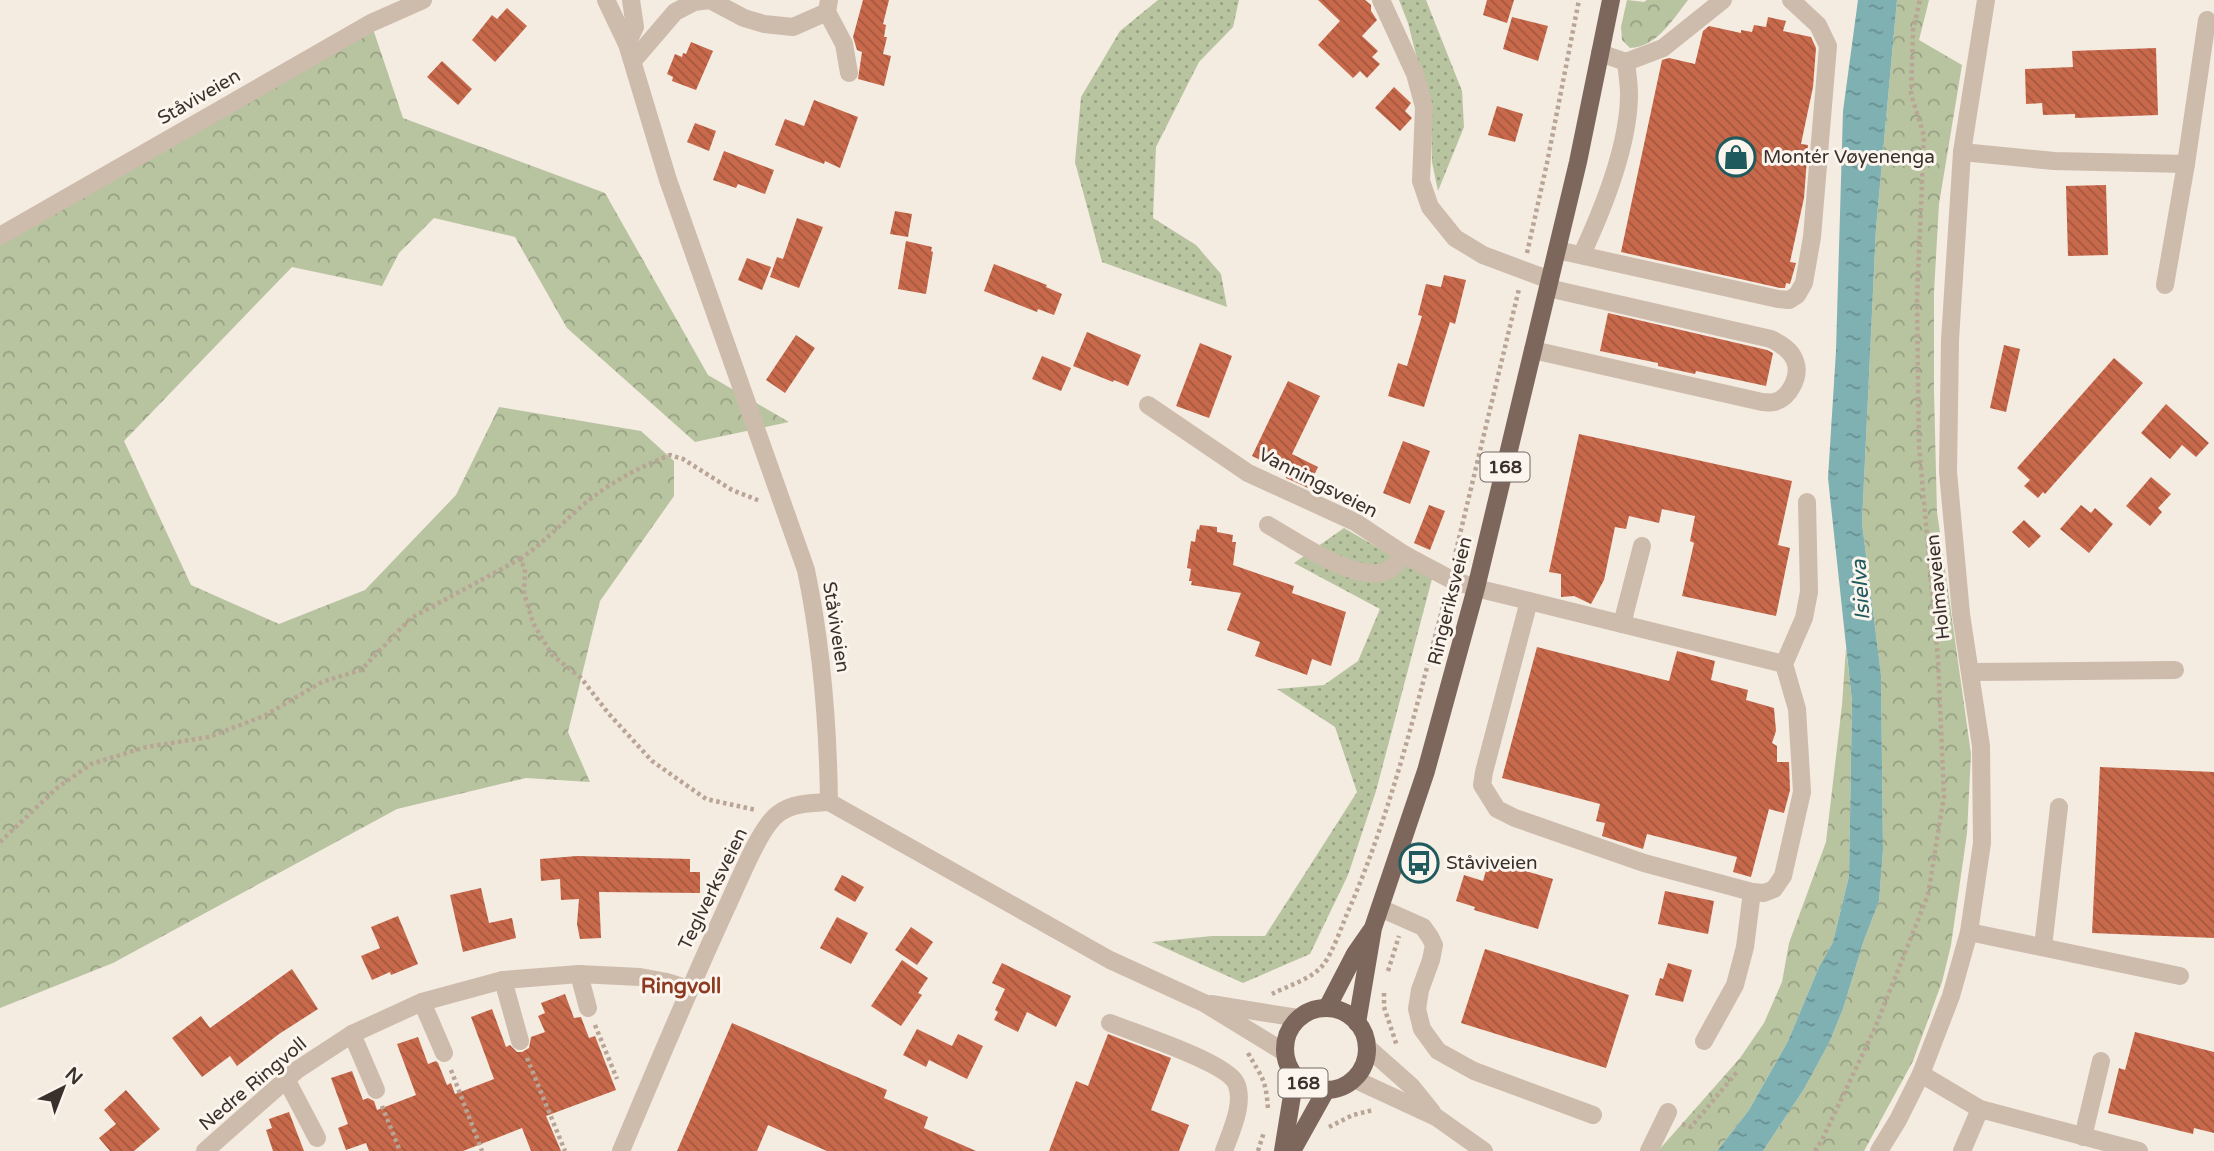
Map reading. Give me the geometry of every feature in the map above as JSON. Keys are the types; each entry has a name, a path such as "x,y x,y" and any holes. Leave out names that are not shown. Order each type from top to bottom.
{"main road":[{"name":"Ringeriksveien","path":"1357,1023 1373,928 1426,771 1476,588 1557,250 1611,0"},
{"name":"Ringeriksveien","path":"1327,1008 1355,954 1373,928"},
{"path":"1298,1018 1307,1012 1327,1008 1338,1010 1363,1030 1367,1046"},
{"name":"168","path":"1298,1018 1285,1040 1284,1052 1295,1077 1309,1087 1336,1089 1354,1079 1364,1064 1367,1046"},
{"name":"168","path":"1283,1151 1295,1077"},
{"name":"168","path":"1292,1151 1326,1090"}],"street":[{"name":"Ståviveien","path":"0,236 370,23 422,0"},
{"name":"Ståviveien","path":"606,0 633,61 668,180 806,570 817,624 829,741 829,802"},
{"name":"Ståviveien","path":"627,44 635,27 631,0"},
{"path":"1381,0 1415,74 1424,107 1421,181 1430,208 1455,238 1483,255 1523,270 1549,284 1771,339 1791,353 1797,365 1796,379 1785,396 1773,402 1762,402 1533,351"},
{"path":"1600,53 1626,62 1663,48 1723,0"},
{"path":"1557,250 1778,299 1789,300 1797,295 1804,283 1812,237 1828,46 1818,25 1791,0"},
{"name":"Holmaveien","path":"1879,1151 1921,1074 1951,996 1969,932 1982,843 1982,746 1961,614 1948,472 1950,340 1962,152 1986,0"},
{"path":"633,61 675,12 694,2 709,1 754,22 793,27 828,6 844,44 849,73"},
{"path":"2165,285 2207,20"},
{"path":"1582,254 1594,229 1617,163 1629,95 1626,62"},
{"path":"1962,152 2054,160 2186,164"},
{"name":"Vanningsveien","path":"1148,405 1248,472 1355,522 1405,555 1450,579 1476,588 1784,664"},
{"path":"1529,601 1484,772 1482,785 1487,797 1497,809 1515,818 1644,863 1764,893 1774,889 1783,876 1802,792 1797,709 1784,664 1804,618 1809,592 1807,502"},
{"path":"1268,525 1343,568 1366,573 1388,570 1405,555"},
{"path":"1622,624 1642,546"},
{"path":"1970,672 2175,670"},
{"path":"778,814 803,804 829,802 1110,960 1204,1003 1284,1052"},
{"path":"2043,947 2059,807"},
{"name":"Teglverksveien","path":"621,1151 689,989 745,866 767,826 778,814"},
{"path":"1704,1041 1735,985 1745,947 1752,892"},
{"path":"1380,908 1423,928 1434,945 1417,1009 1422,1029 1438,1051 1474,1071 1592,1115"},
{"path":"1969,932 2180,975"},
{"path":"579,974 588,1008"},
{"name":"Nedre Ringvoll","path":"205,1151 286,1079 352,1034 422,1002 503,980 579,974 640,977 689,989"},
{"path":"503,980 520,1041"},
{"path":"422,1002 444,1052"},
{"path":"1204,1003 1298,1018"},
{"path":"1110,1023 1213,1064 1231,1076 1237,1085 1239,1101 1224,1151"},
{"path":"352,1034 376,1090"},
{"path":"1367,1046 1411,1086 1436,1117"},
{"path":"2083,1137 2101,1061"},
{"path":"1921,1074 1980,1109 2138,1151"},
{"path":"286,1079 317,1138"},
{"path":"1354,1079 1436,1117 1483,1151"},
{"path":"1962,1151 1980,1109"},
{"path":"1649,1151 1666,1116"}],"path":[{"path":"1265,997 1295,983 1323,965 1359,885 1405,750 1450,579 1523,270 1579,0"},
{"path":"1815,1151 1875,1028 1927,895 1944,796 1938,659 1919,446 1917,300 1924,136 1912,94 1913,30 1920,0"},
{"path":"0,842 57,788 90,764 146,747 209,737 264,716 322,682 361,670 411,618 520,559 539,546 594,496 623,477 670,455 683,459 732,489 788,516"},
{"path":"520,559 525,569 524,593 533,623 552,655 581,678 609,714 652,761 706,799 778,814"},
{"path":"1386,979 1406,919"},
{"path":"1384,989 1384,1007 1401,1052"},
{"path":"588,1008 617,1079"},
{"path":"520,1041 565,1151"},
{"path":"1246,1049 1262,1073 1268,1111"},
{"path":"444,1052 482,1151"},
{"path":"1666,1116 1691,1127 1737,1072"},
{"path":"376,1090 400,1151"},
{"path":"1322,1129 1353,1115 1377,1109"},
{"path":"1258,1151 1265,1124"}],"green space":[{"path":"1158,0 1239,0 1233,27 1199,62 1156,147 1153,218 1196,245 1221,274 1227,307 1102,262 1075,162 1081,97 1120,31"},
{"path":"1399,0 1426,0 1462,91 1464,127 1438,191 1432,162 1431,114 1408,23"},
{"path":"1627,0 1688,0 1656,37 1648,43 1630,48 1622,40 1621,27"},
{"path":"1897,0 1929,0 1919,40 1962,65 1939,204 1934,292 1934,392 1937,512 1971,754 1967,833 1951,945 1942,982 1913,1061 1864,1151 1763,1151 1804,1089 1829,1043 1879,901 1883,850 1881,675 1862,523 1876,228"},
{"path":"371,23 403,118 605,193 708,375 789,422 695,442 567,328 515,237 434,218 399,253 382,286 292,267 124,441 191,585 279,624 365,590 456,495 499,407 641,431 674,461 674,496 600,601 568,732 590,782 526,778 397,809 113,963 0,1008 0,226 39,214"},
{"path":"1344,528 1432,579 1376,791 1348,875 1310,954 1243,983 1152,942 1212,936 1265,936 1357,792 1335,727 1277,689 1324,685 1358,661 1380,609 1294,563"},
{"path":"1846,648 1852,701 1849,876 1833,942 1819,967 1788,1041 1749,1110 1717,1151 1658,1151 1740,1058 1764,1023 1782,982 1789,943 1826,842"}],"water":[{"name":"Isielva","path":"1858,0 1897,0 1876,228 1862,523 1881,675 1883,850 1879,901 1843,1009 1829,1043 1804,1089 1763,1151 1717,1151 1749,1110 1788,1041 1819,967 1833,942 1849,876 1852,701 1828,478 1836,351 1843,111"}],"building":[{"path":"863,0 889,0 883,24 886,25 884,37 887,37 883,54 891,56 884,86 858,79 862,52 857,50 853,37"},
{"path":"1318,0 1365,0 1371,5 1371,11 1377,20 1362,36 1378,51 1372,57 1380,64 1367,78 1360,71 1353,78 1318,45 1340,21"},
{"path":"1487,0 1514,0 1507,23 1483,15"},
{"path":"507,8 527,26 495,62 472,40 492,15 497,19"},
{"path":"1512,17 1548,26 1538,61 1503,49"},
{"path":"1768,17 1786,21 1783,31 1811,37 1816,48 1813,87 1801,144 1808,145 1804,198 1790,262 1796,263 1790,284 1786,283 1785,288 1780,288 1621,252 1662,60 1669,58 1695,64 1703,31 1709,26 1741,33 1741,30 1752,32 1754,25 1766,27"},
{"path":"691,42 713,51 696,90 672,81 673,77 667,74 675,54 682,57 683,53 686,54"},
{"path":"2156,48 2158,115 2075,118 2075,114 2043,115 2042,103 2026,104 2025,69 2073,67 2072,51"},
{"path":"442,61 472,89 458,105 427,77"},
{"path":"1394,87 1411,103 1405,111 1412,118 1400,131 1375,108"},
{"path":"814,100 858,117 840,168 775,145 785,119 804,126"},
{"path":"1497,106 1523,114 1515,142 1488,135"},
{"path":"695,123 716,131 709,151 687,142"},
{"path":"724,151 774,170 765,194 738,184 736,188 713,180"},
{"path":"2106,185 2108,255 2068,256 2066,186"},
{"path":"895,211 912,214 908,237 890,234"},
{"path":"797,218 823,227 799,288 770,277 777,257 783,259"},
{"path":"906,241 932,247 926,294 898,289"},
{"path":"747,258 771,267 762,290 738,280"},
{"path":"994,264 1047,285 1046,287 1062,294 1054,315 1038,309 1037,312 984,291"},
{"path":"1444,275 1466,280 1455,324 1450,322 1424,407 1388,396 1398,363 1407,366 1422,316 1418,315 1426,284 1441,287"},
{"path":"1608,313 1767,350 1773,353 1766,386 1696,371 1695,374 1600,351"},
{"path":"1087,332 1141,355 1128,386 1073,366"},
{"path":"796,335 815,348 785,393 766,380"},
{"path":"1200,343 1232,356 1209,418 1176,406"},
{"path":"2004,345 2020,349 2006,412 1990,408"},
{"path":"1042,356 1071,368 1061,391 1032,379"},
{"path":"2114,358 2143,383 2045,494 2043,492 2038,498 2024,486 2030,480 2017,468"},
{"path":"1288,381 1320,396 1292,454 1318,467 1308,488 1286,478 1288,473 1252,456"},
{"path":"2166,404 2209,443 2196,457 2182,445 2170,459 2141,433"},
{"path":"1579,434 1792,481 1778,545 1790,548 1776,616 1682,596 1694,543 1690,541 1695,516 1662,509 1659,523 1629,516 1626,529 1615,527 1604,580 1591,604 1574,596 1561,597 1561,574 1549,572"},
{"path":"1403,441 1430,451 1410,504 1383,493"},
{"path":"2151,477 2171,494 2158,508 2162,512 2150,526 2126,506"},
{"path":"1429,505 1445,511 1430,550 1414,543"},
{"path":"2081,505 2091,513 2095,508 2113,524 2089,553 2060,529"},
{"path":"2024,520 2041,536 2029,548 2012,532"},
{"path":"1200,525 1217,527 1217,532 1233,535 1232,542 1236,542 1233,565 1294,586 1292,593 1346,612 1331,666 1312,659 1307,675 1255,656 1260,642 1227,630 1241,593 1191,585 1192,581 1189,581 1191,569 1187,568 1191,541 1195,542"},
{"path":"1537,647 1669,681 1677,651 1715,661 1711,680 1748,690 1746,700 1774,708 1776,731 1772,743 1777,746 1777,762 1789,762 1790,790 1784,813 1769,809 1751,877 1733,872 1737,857 1647,834 1643,849 1602,836 1605,823 1596,821 1600,804 1502,778"},
{"path":"2100,767 2214,772 2214,938 2092,933"},
{"path":"577,856 690,859 690,872 700,872 700,893 599,892 601,938 580,939 577,924 579,899 561,900 560,879 541,881 540,859"},
{"path":"1489,860 1553,879 1538,929 1474,910 1475,907 1456,901 1464,875 1483,881"},
{"path":"842,875 864,887 855,902 834,890"},
{"path":"481,888 489,923 512,918 516,938 463,952 450,895"},
{"path":"1665,891 1714,901 1708,934 1658,924"},
{"path":"398,916 418,964 372,980 361,956 380,948 371,927"},
{"path":"837,917 868,933 851,964 820,948"},
{"path":"911,927 933,942 917,965 895,950"},
{"path":"1485,949 1629,995 1606,1068 1461,1023"},
{"path":"902,960 928,978 918,993 922,995 901,1026 871,1006"},
{"path":"1002,963 1071,996 1056,1027 1027,1012 1018,1032 994,1020 998,1012 995,1010 1005,989 992,983"},
{"path":"1668,963 1692,970 1683,1002 1655,995"},
{"path":"292,969 318,1009 237,1066 230,1056 202,1077 172,1038 201,1016 210,1028"},
{"path":"565,994 574,1018 581,1017 589,1038 595,1036 616,1090 546,1116 561,1151 531,1151 522,1128 463,1151 369,1151 366,1143 346,1150 338,1128 348,1124 331,1078 352,1071 363,1100 368,1098 374,1101 377,1110 416,1095 397,1044 418,1037 428,1064 436,1061 438,1063 447,1085 451,1083 455,1094 494,1079 471,1017 492,1009 506,1047 510,1045 517,1052 522,1052 529,1048 531,1037 545,1032 538,1016 545,1013 541,1003"},
{"path":"732,1023 887,1090 884,1098 928,1117 924,1128 976,1151 827,1151 768,1125 757,1151 677,1151"},
{"path":"917,1029 952,1046 958,1034 983,1046 967,1079 929,1060 926,1067 903,1055"},
{"path":"2135,1032 2214,1052 2214,1133 2194,1128 2193,1134 2108,1113 2119,1068 2125,1070"},
{"path":"1108,1034 1171,1058 1151,1110 1189,1125 1179,1151 1049,1151 1076,1081 1088,1086"},
{"path":"126,1090 160,1129 134,1151 110,1151 99,1138 116,1124 104,1110"},
{"path":"289,1112 304,1151 273,1151 266,1130 272,1128 269,1119"}],"place":[{"name":"Montér Vøyenenga","path":"1736,157"},
{"name":"Ståviveien","path":"1419,863"}],"district":[{"name":"Ringvoll","path":"681,986"}]}
